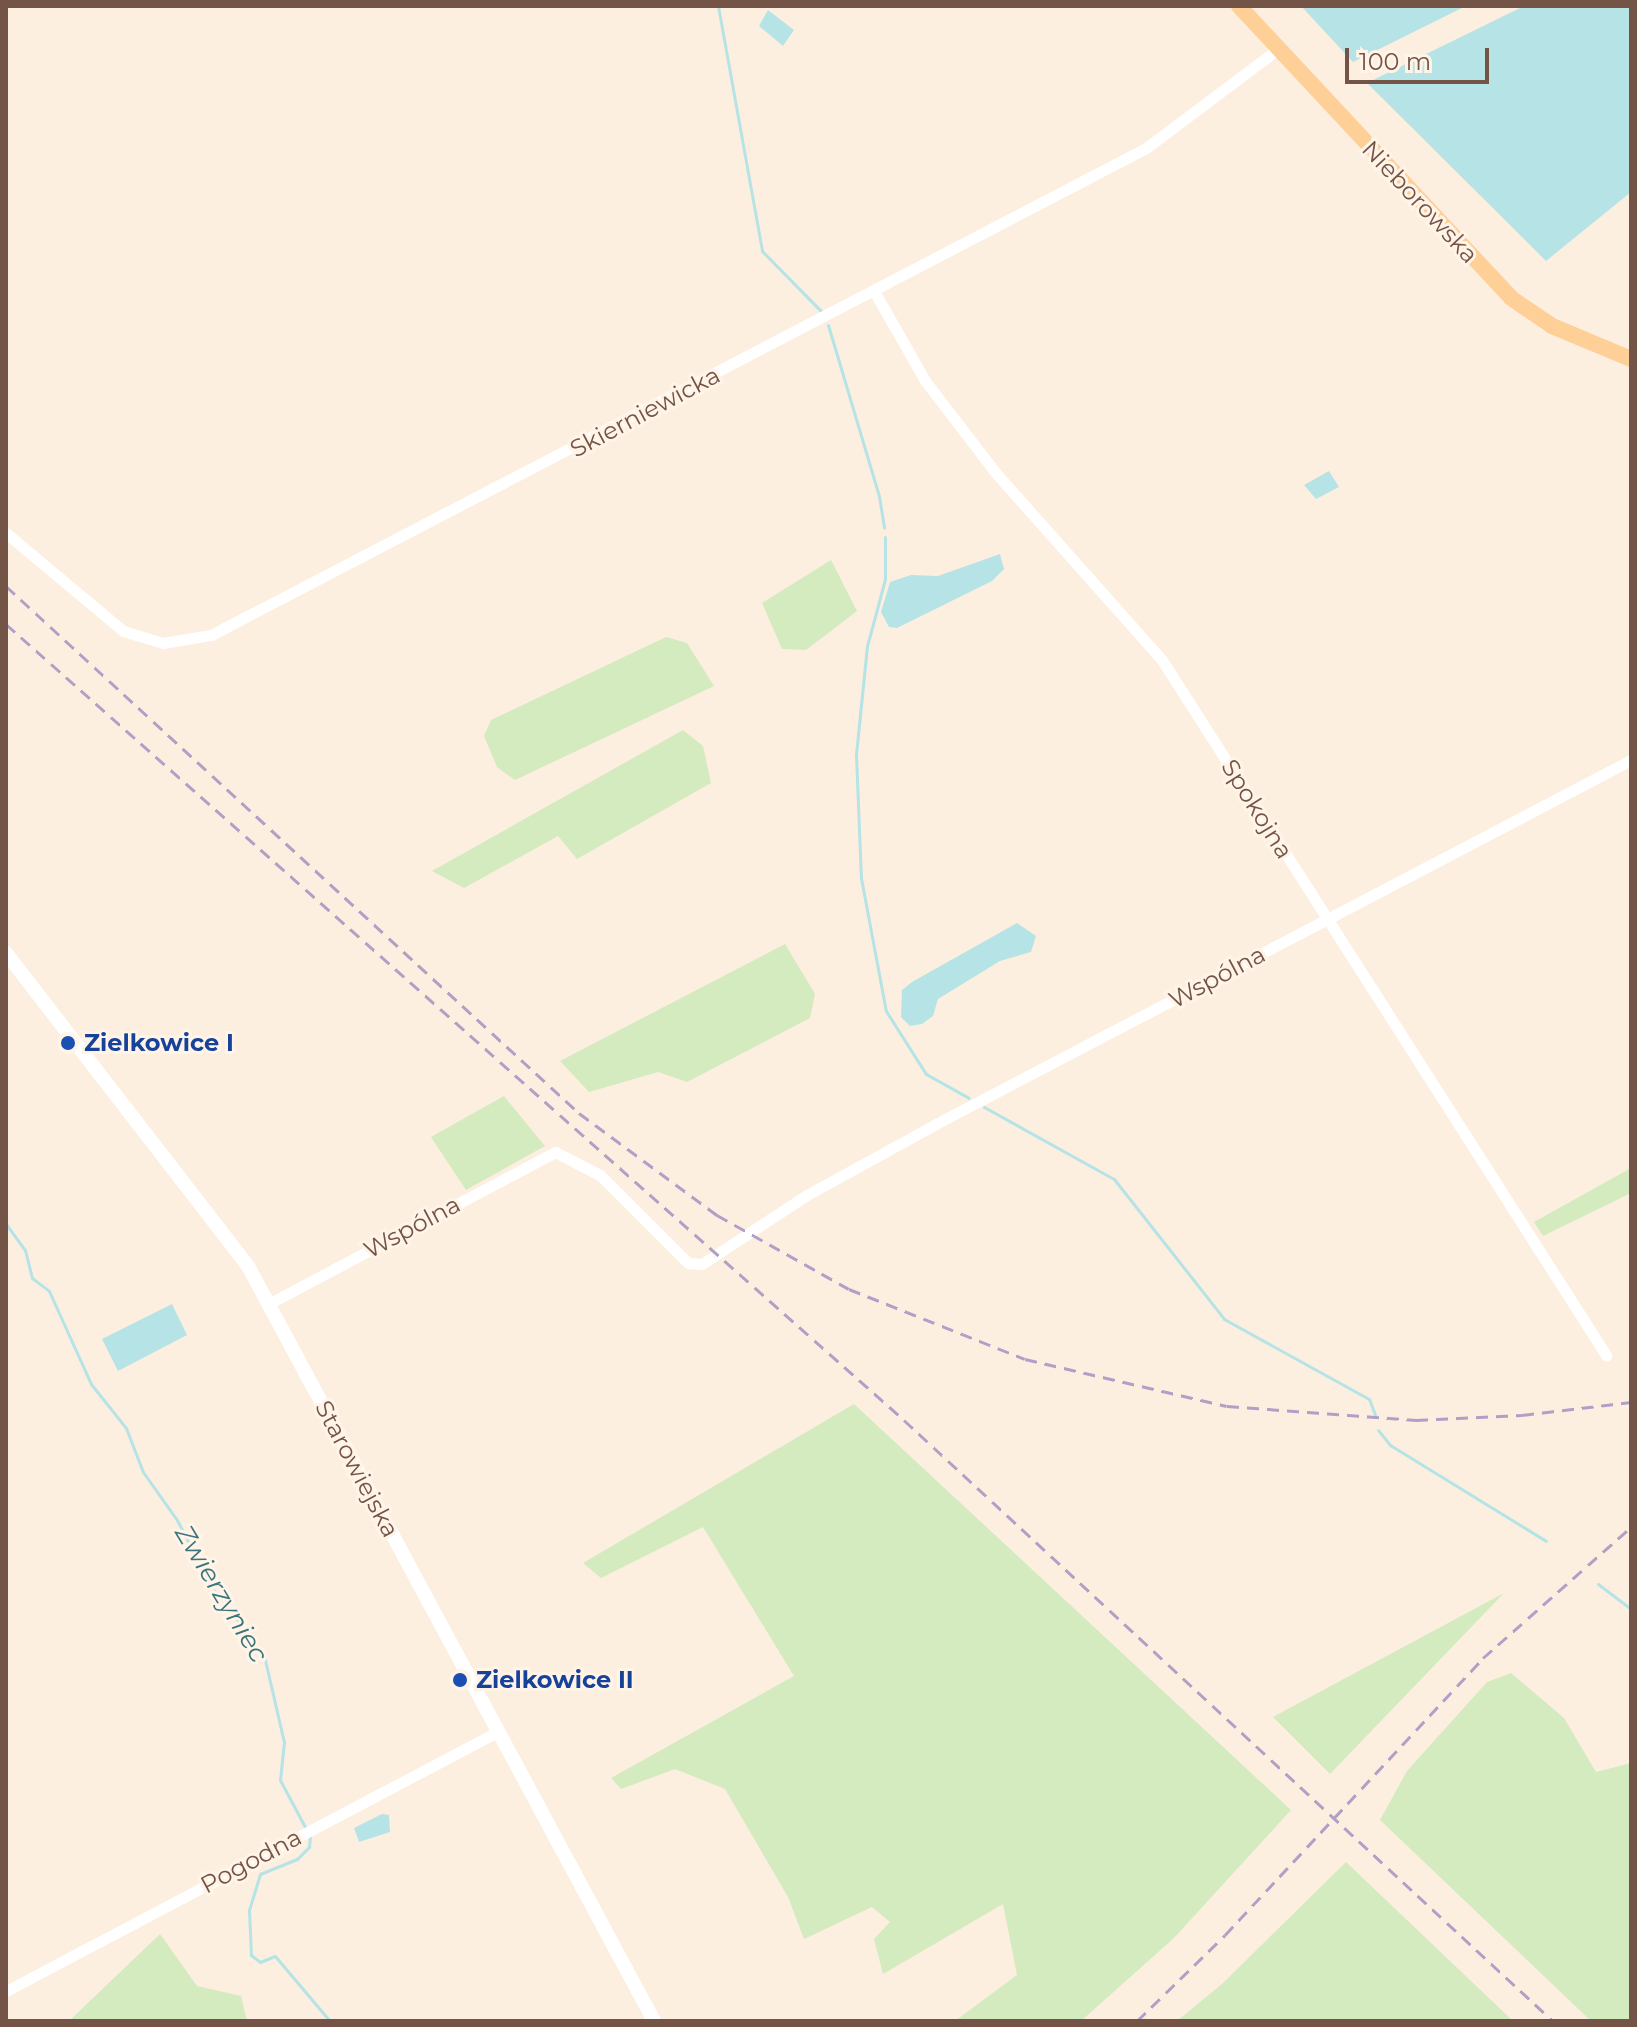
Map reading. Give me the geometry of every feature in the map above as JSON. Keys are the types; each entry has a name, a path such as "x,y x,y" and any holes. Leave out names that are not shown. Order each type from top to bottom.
{"main road":[{"name":"Nieborowska","path":"1239,6 1511,298 1552,326 1631,359"}],"street":[{"name":"Skierniewicka","path":"6,533 123,631 163,643 189,642 296,592 1146,148 1278,49"},
{"name":"Spokojna","path":"874,291 926,382 995,472 1162,660 1606,1355"},
{"name":"Wspólna","path":"270,1303 555,1152 600,1175 688,1263 697,1265 805,1196 1631,760"},
{"name":"Starowiejska","path":"6,953 222,1230 270,1303 654,2021"},
{"name":"Pogodna","path":"6,1991 497,1732"}],"green space":[{"path":"831,560 857,611 806,650 782,649 762,603"},
{"path":"666,637 687,643 714,686 515,780 497,767 484,736 491,720"},
{"path":"683,730 703,746 711,783 577,859 558,836 464,888 432,871"},
{"path":"785,944 815,994 810,1018 687,1082 658,1072 589,1092 560,1061"},
{"path":"504,1096 545,1146 466,1190 431,1137"},
{"path":"1631,1168 1631,1193 1543,1236 1534,1222"},
{"path":"854,1404 1291,1810 1174,1938 1081,2021 955,2021 1017,1975 1003,1904 883,1974 874,1939 890,1922 872,1907 804,1939 788,1897 725,1789 675,1769 621,1789 611,1778 794,1676 703,1527 601,1578 583,1563"},
{"path":"1504,1593 1330,1774 1273,1717"},
{"path":"1511,1673 1564,1718 1596,1772 1631,1763 1631,2021 1591,2021 1380,1820 1407,1771 1487,1682"},
{"path":"1346,1862 1513,2021 1177,2021 1223,1983"},
{"path":"160,1934 197,1986 241,1996 247,2021 69,2021"}],"water":[{"path":"1301,6 1466,6 1353,62"},
{"path":"1524,6 1631,6 1631,192 1546,261 1367,83"},
{"path":"768,10 794,30 783,46 759,26"},
{"path":"1329,471 1339,487 1316,499 1304,485"},
{"path":"1000,554 1004,569 992,581 897,628 889,627 881,612 890,582 911,575 938,576"},
{"path":"1017,923 1036,936 1031,952 1000,961 938,999 933,1016 922,1024 910,1026 901,1017 902,990"},
{"path":"172,1304 187,1335 118,1371 102,1339"},
{"path":"382,1814 389,1815 390,1832 359,1842 354,1828"}],"waterway":[{"path":"718,6 762,251 822,312"},
{"path":"828,325 879,496 884,528"},
{"path":"885,537 885,579 867,646 856,755 861,878 886,1011 926,1074 969,1098"},
{"path":"984,1107 1114,1179 1224,1319 1369,1399 1375,1415"},
{"name":"Zwierzyniec","path":"6,1224 25,1250 32,1278 49,1291 91,1384 126,1428 143,1472 177,1520 221,1604 242,1624 265,1660 284,1742 280,1780 306,1829"},
{"path":"1378,1430 1390,1445 1546,1541"},
{"path":"1598,1584 1631,1609"},
{"name":"Zwierzyniec","path":"310,1836 309,1847 297,1859 260,1874 249,1910 251,1955 260,1962 275,1956 330,2021"}],"railway":[{"path":"6,586 579,1113 717,1215 849,1289 1025,1359 1227,1406 1416,1420 1522,1415 1631,1402"},
{"path":"6,624 904,1420 1553,2021"},
{"path":"1137,2021 1225,1935 1483,1658 1631,1527"}],"place":[{"name":"Zielkowice I","path":"68,1043"},
{"name":"Zielkowice II","path":"460,1680"}]}
